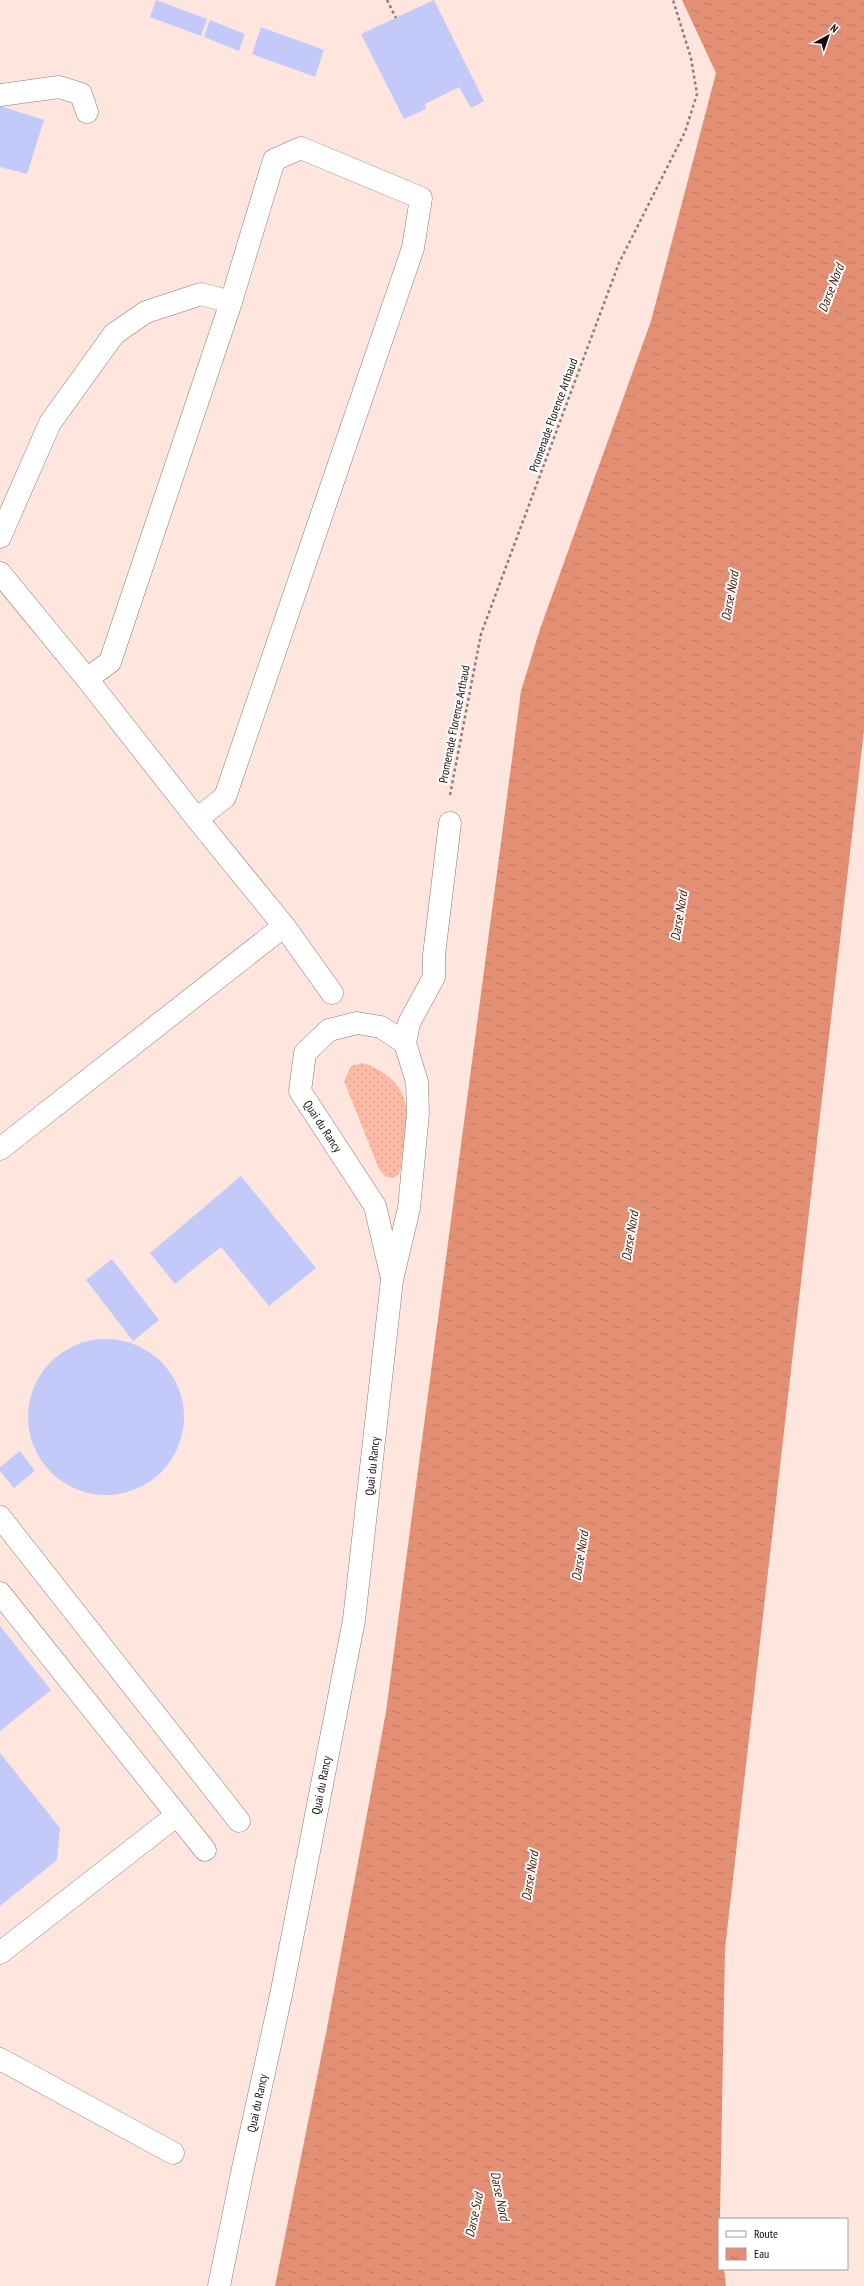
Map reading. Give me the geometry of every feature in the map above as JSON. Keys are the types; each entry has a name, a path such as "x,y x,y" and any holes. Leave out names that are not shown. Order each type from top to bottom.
{"street":[{"path":"0,95 59,87 81,94 87,112"},
{"path":"87,679 110,662 231,302 274,160 301,148 421,198 413,248 225,797 197,819"},
{"path":"0,537 50,422 114,334 146,312 201,294 231,302"},
{"path":"0,573 87,679 197,819 284,926 332,993"},
{"name":"Quai du Rancy","path":"219,2286 281,1995 354,1620 392,1280 409,1208 418,1113 417,1082 405,1043 409,1023 434,977 434,955 450,823"},
{"path":"0,1149 284,926"},
{"name":"Quai du Rancy","path":"392,1280 376,1206 300,1091 305,1053 329,1030 357,1023 381,1027 405,1043"},
{"path":"0,1517 239,1822"},
{"path":"0,1592 205,1850"},
{"path":"0,1953 177,1815"},
{"path":"0,2059 173,2152"}],"path":[{"path":"387,0 396,18"},
{"name":"Promenade Florence Arthaud","path":"449,798 480,634 619,263 685,132 697,94 690,58 672,0"}],"shaded area":[{"path":"363,1063 377,1069 390,1078 401,1091 404,1098 406,1106 406,1120 401,1168 399,1174 393,1178 386,1177 379,1169 344,1081 351,1066"}],"water":[{"path":"682,0 864,0 864,730 725,1949 718,2270 724,2270 726,2286 275,2286 327,2028 386,1712 521,691 540,629 651,321 716,73"}],"building":[{"path":"156,0 207,19 201,36 150,17"},
{"path":"434,0 484,101 471,108 459,87 425,104 426,109 404,119 361,34"},
{"path":"210,20 245,34 239,51 204,37"},
{"path":"261,27 324,50 315,77 252,54"},
{"path":"0,106 44,120 27,174 0,167"},
{"path":"241,1176 316,1268 269,1306 221,1247 175,1284 150,1253"},
{"path":"112,1259 159,1320 133,1341 86,1280"},
{"path":"98,1339 114,1339 129,1342 143,1348 156,1356 167,1367 181,1394 184,1417 183,1432 175,1454 167,1467 156,1478 129,1492 114,1495 98,1495 83,1492 69,1486 56,1478 45,1467 31,1440 28,1425 28,1409 31,1394 37,1380 45,1367 56,1356 83,1342"},
{"path":"20,1451 35,1471 14,1488 0,1471 0,1467"},
{"path":"0,1626 51,1690 0,1731"},
{"path":"0,1753 60,1828 57,1860 0,1906"}],"water label":[{"name":"Darse Nord","path":"831,288"},
{"name":"Darse Nord","path":"730,596"},
{"name":"Darse Nord","path":"679,916"},
{"name":"Darse Nord","path":"630,1236"},
{"name":"Darse Nord","path":"580,1556"},
{"name":"Darse Nord","path":"530,1876"},
{"name":"Darse Nord","path":"500,2196"},
{"name":"Darse Sud","path":"474,2215"}]}
